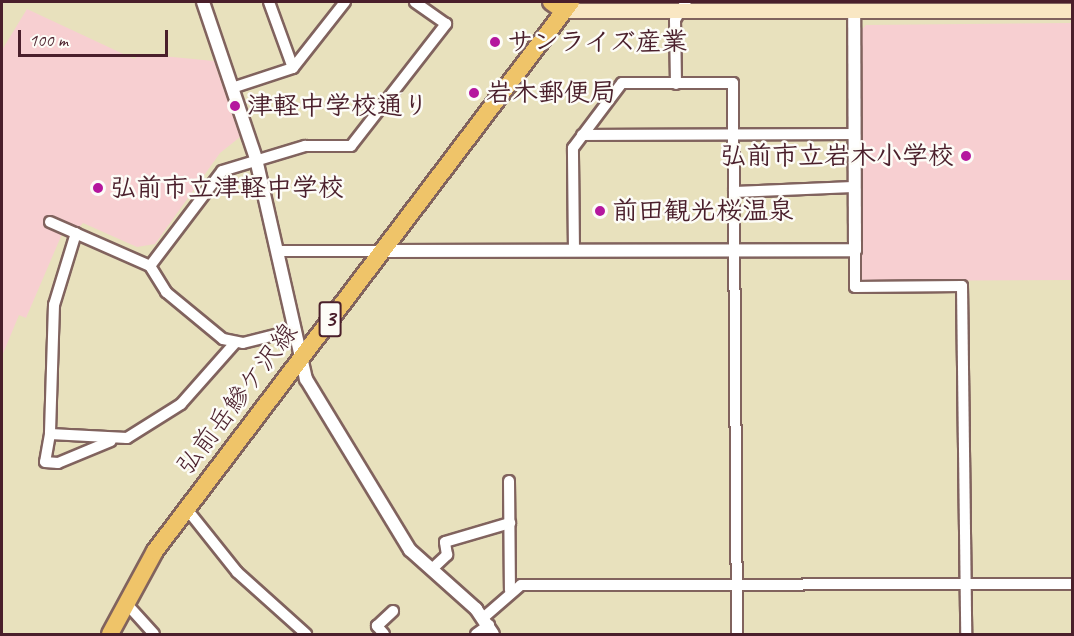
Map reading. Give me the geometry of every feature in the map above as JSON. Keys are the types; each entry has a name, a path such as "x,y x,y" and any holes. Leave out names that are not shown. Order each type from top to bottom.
{"main road":[{"path":"562,5 812,7 854,12 960,6 1072,10"},
{"name":"弘前岳鰺ケ沢線","path":"110,634 125,602 186,508 382,251 562,5"}],"street":[{"path":"203,2 256,159 279,251 300,359 315,399 410,550 488,626"},
{"path":"269,2 293,68"},
{"path":"232,87 293,68 345,2"},
{"path":"150,266 222,171 305,146 351,146 446,24 415,2"},
{"path":"675,84 682,7"},
{"path":"854,12 855,287 962,286 966,634"},
{"path":"574,250 573,148 622,83 733,83 737,634"},
{"path":"582,135 734,137 854,134"},
{"path":"734,192 854,187"},
{"path":"50,222 150,266 166,292 235,343"},
{"path":"76,233 54,305 50,434 45,462 58,464 111,441 127,438 181,404 235,343 295,330"},
{"path":"279,251 855,250"},
{"path":"50,434 111,441"},
{"path":"476,634 488,626 510,590 509,481"},
{"path":"186,508 237,572 306,634"},
{"path":"432,569 447,555 445,542 510,523"},
{"path":"510,590 521,585 1072,584"},
{"path":"125,602 154,634"},
{"path":"384,634 377,626 393,611"}],"shaded area":[{"name":"弘前市立津軽中学校","path":"27,9 134,59 141,54 214,61 240,137 220,153 155,244 137,247 83,223 71,237 62,234 26,318 19,315 2,356 2,50"},
{"name":"弘前市立岩木小学校","path":"1072,23 1072,280 861,281 859,33 866,25"}],"place":[{"name":"サンライズ産業","path":"495,42"},
{"name":"岩木郵便局","path":"474,93"},
{"name":"津軽中学校通り","path":"235,106"},
{"name":"弘前市立岩木小学校","path":"966,156"},
{"name":"弘前市立津軽中学校","path":"98,188"},
{"name":"前田観光桜温泉","path":"600,211"}]}
